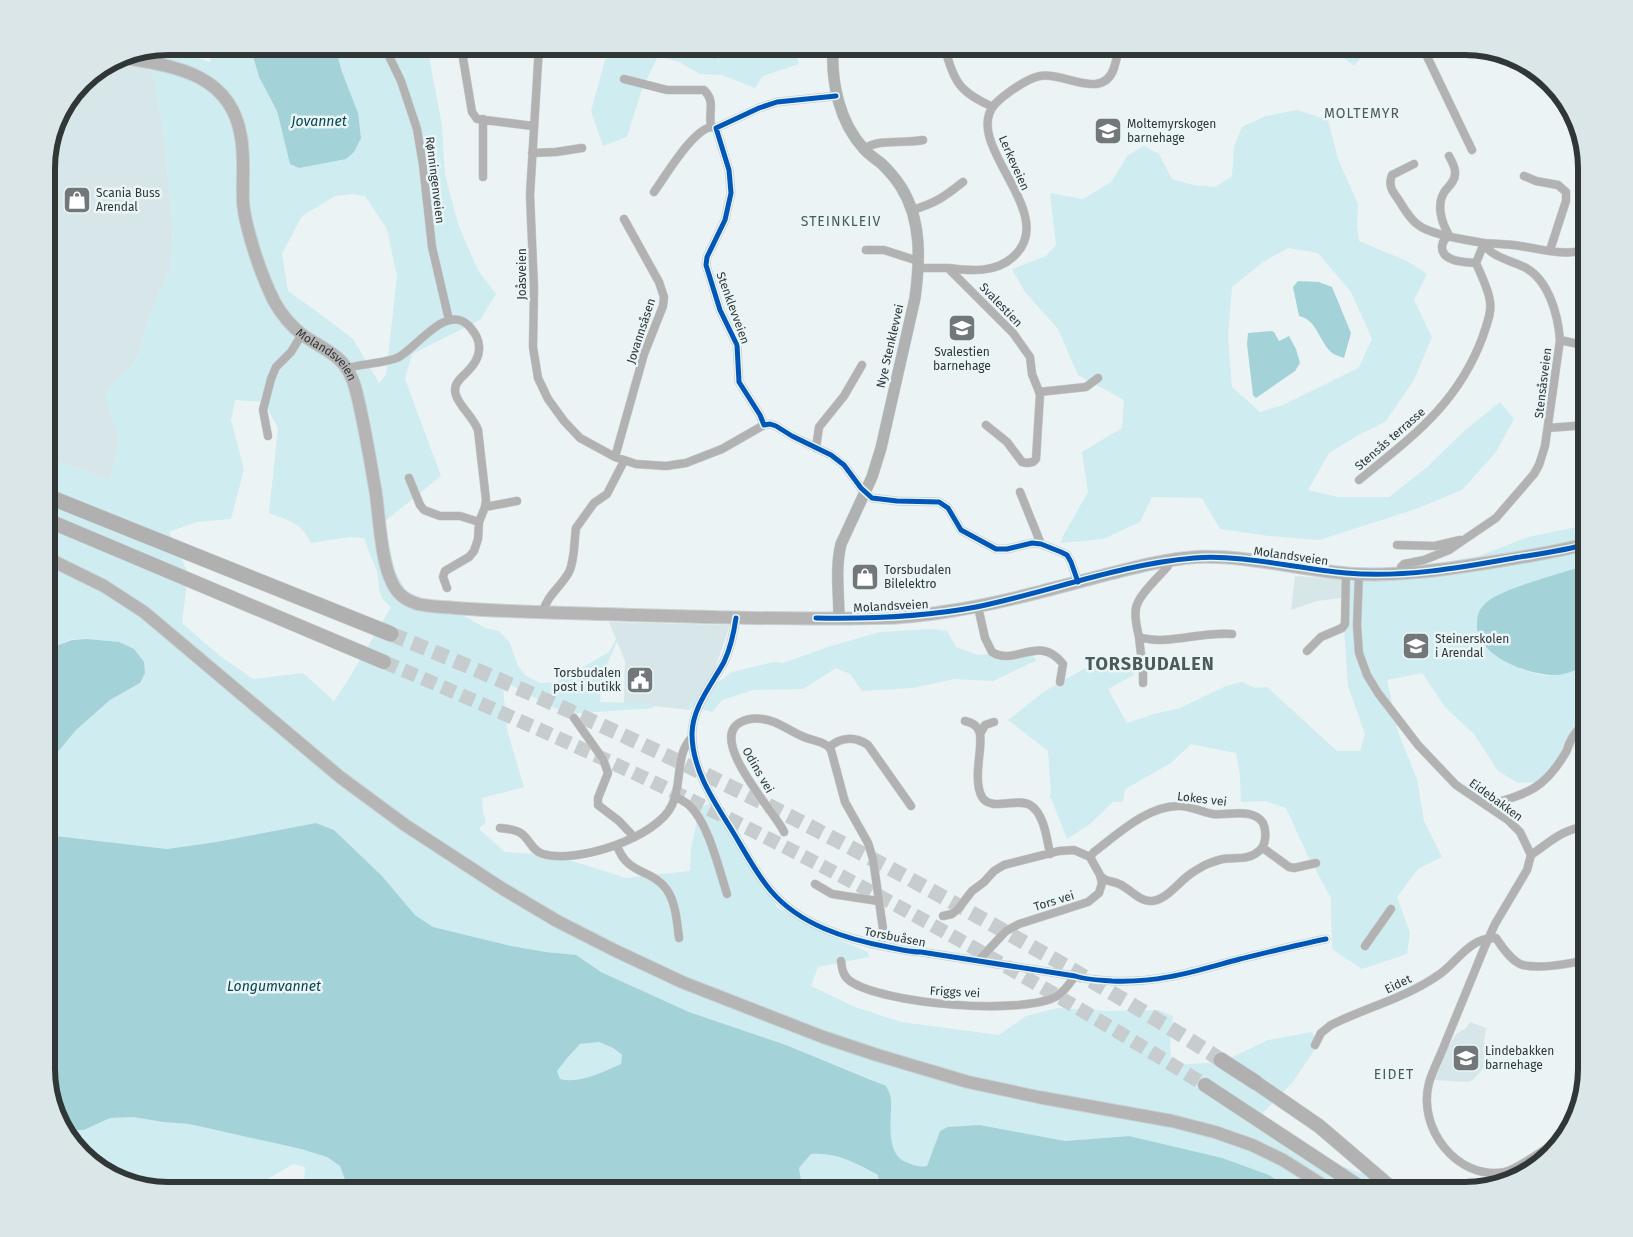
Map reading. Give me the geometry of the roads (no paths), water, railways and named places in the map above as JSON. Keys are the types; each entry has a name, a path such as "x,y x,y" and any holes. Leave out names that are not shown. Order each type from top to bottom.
{"highway":[{"path":"55,500 392,634"},
{"path":"55,524 384,662"},
{"path":"1221,1060 1319,1126 1384,1182"},
{"path":"1206,1085 1352,1182"}],"main road":[{"name":"Nye Stenklevvei","path":"832,55 836,96 846,120 864,149 894,176 912,210 918,237 915,298 881,448 866,492 839,553 839,618"},
{"name":"Molandsveien","path":"137,60 182,69 198,76 216,90 231,107 240,129 242,142 243,203 252,241 265,280 276,304 288,322 302,334 334,353 347,368 355,388 361,416 376,492 386,564 393,585 399,594 408,600 430,606 476,610 736,618 916,616 978,607 1169,560 1221,558 1346,573 1400,573 1442,570 1578,546"},
{"path":"55,562 104,586 144,612 340,777 405,825 511,894 557,921 614,950 682,982 877,1056 968,1082 1038,1097 1172,1121 1224,1135 1283,1160 1318,1182"},
{"path":"55,568 83,580 139,616 336,782 402,830 500,894 554,926 612,955 680,988 875,1061 967,1088 1205,1133 1260,1154 1291,1169 1310,1182"}],"street":[{"name":"Rønningenveien","path":"389,55 402,81 417,129 432,247 449,320"},
{"path":"462,55 472,112 477,119 533,126"},
{"name":"Joåsveien","path":"538,55 532,153 533,347 538,378 555,410 574,432 592,446 624,461 657,466 686,462 722,449 764,425"},
{"path":"947,55 952,74 965,92 993,107 1014,89 1038,76 1049,75 1084,84 1095,84 1104,81 1113,72 1118,55"},
{"path":"1426,55 1472,150"},
{"path":"150,62 155,56"},
{"name":"Stenklevveien","path":"624,79 667,90 704,90 709,95 713,127 729,170 731,193 725,220 708,257 706,266 720,310 736,345 739,382 760,415 764,425"},
{"path":"654,192 686,146 702,129 713,127 777,102 836,96"},
{"name":"Lerkeveien","path":"948,268 979,270 1008,262 1019,252 1026,234 1027,227 1024,212 1002,166 989,132 989,117 993,107"},
{"path":"483,119 483,177"},
{"path":"864,149 881,143 910,143 923,140"},
{"path":"532,153 582,148"},
{"path":"1449,156 1456,174 1440,202 1440,212 1449,235 1443,242 1442,250 1446,256 1456,260 1476,263 1484,243"},
{"name":"Stensåsveien","path":"1414,164 1392,174 1390,181 1392,190 1418,226 1430,232 1484,243 1568,253 1578,252"},
{"path":"1524,176 1536,181 1558,184 1566,192 1566,201 1550,250"},
{"path":"912,210 929,206 941,200 963,182"},
{"name":"Jovannsåsen","path":"615,457 644,354 663,306 664,297 659,282 624,219"},
{"name":"Stensåsveien","path":"1400,573 1401,567 1404,564 1424,560 1449,550 1496,518 1534,474 1545,446 1560,340 1556,313 1544,286 1537,277 1528,269 1492,253 1486,248 1484,243"},
{"path":"866,250 884,250 918,265 948,268"},
{"name":"Stensås terrasse","path":"1359,480 1422,428 1448,399 1468,372 1486,325 1490,302 1476,263"},
{"name":"Svalestien","path":"948,268 1013,333 1030,356 1032,374 1039,392 1037,453 1033,462 1022,462 1007,442 986,425"},
{"path":"347,368 397,358 410,350 436,326 449,320 458,320 466,324 475,333 479,351 476,361 458,381 454,391 456,398 475,422 478,430 485,506 479,522 478,538 474,551 469,557 445,571 446,588"},
{"path":"268,436 263,410 271,379 276,367 291,352 302,334"},
{"name":"Stensåsveien","path":"1560,340 1578,344"},
{"path":"816,448 819,427 844,396 862,365"},
{"path":"1039,392 1086,387 1098,378"},
{"path":"764,425 776,426 838,460 861,488 872,498 897,501 939,502 948,508 961,530 996,549 1041,544 1067,555 1078,582"},
{"name":"Stensåsveien","path":"1548,428 1578,426"},
{"path":"543,612 548,598 570,570 576,528 590,508 607,494 624,461"},
{"path":"409,478 424,510 440,516 460,516 479,522"},
{"path":"1020,492 1041,544"},
{"path":"485,506 516,500"},
{"name":"Stensåsveien","path":"1397,545 1435,546 1457,540 1464,541"},
{"path":"1142,683 1143,672 1136,606 1168,566 1169,560"},
{"path":"1307,651 1321,637 1342,628 1345,624 1346,573"},
{"name":"Eidebakken","path":"1359,574 1357,625 1359,652 1367,675 1378,693 1418,745 1456,785 1508,820 1520,832 1531,855"},
{"path":"978,607 985,638 992,652 1002,656 1036,650 1050,652 1057,656 1063,664 1060,682"},
{"name":"Torsbuåsen","path":"736,618 727,654 698,706 692,732 693,748 704,781 725,820 771,891 802,917 854,940 909,952 921,952 1074,976 1086,980 1137,982 1177,976 1326,938"},
{"path":"1139,637 1165,640 1206,634 1232,634"},
{"path":"574,718 602,759 608,773 598,798 598,805 619,821 634,837"},
{"name":"Odins vei","path":"784,832 736,759 731,744 733,729 741,721 762,718 828,747"},
{"path":"965,720 976,726 980,734"},
{"path":"994,722 985,725 980,734 978,771 980,791 983,797 990,803 1025,803 1031,805 1040,819 1050,854"},
{"path":"1490,807 1492,804 1525,794 1549,777 1556,769 1578,730"},
{"path":"500,828 522,834 536,851 554,856 582,855 617,845 634,837 664,818 672,806 676,796 684,747 692,737"},
{"path":"882,946 884,929 878,901 873,859 868,843 845,802 835,759 828,747 834,742 849,738 862,741 868,745 911,806"},
{"path":"676,796 694,810 709,838 727,894"},
{"name":"Lokes vei","path":"1090,857 1094,852 1148,814 1164,808 1178,806 1213,814 1246,814 1258,818 1263,824 1265,834 1263,848"},
{"path":"1547,1147 1507,1172 1491,1173 1466,1166 1452,1156 1437,1136 1429,1112 1429,1083 1462,1001 1493,938 1495,924 1527,870 1531,855 1572,829 1578,828"},
{"path":"617,845 624,860 659,882 667,890 673,904 679,938"},
{"path":"943,916 952,914 958,909 972,891 984,882 994,870 1004,865 1074,850 1090,857 1104,880 1120,884 1141,899 1155,901 1168,893 1189,874 1207,864 1222,859 1250,857 1263,848 1289,867 1294,868 1316,863"},
{"name":"Tors vei","path":"978,961 1006,931 1019,924 1088,902 1101,889 1100,875"},
{"path":"815,884 832,894 878,901"},
{"path":"1365,946 1391,910"},
{"path":"1493,938 1518,962 1524,965 1546,966 1578,961"},
{"name":"Eidet","path":"1315,1045 1321,1033 1331,1025 1408,993 1439,975 1455,962 1470,945 1493,938"},
{"name":"Friggs vei","path":"841,961 842,972 858,985 883,994 929,1003 991,1006 1031,1003 1057,996 1065,990 1074,976"}],"water":[{"name":"Jovannet","path":"253,55 337,55 358,113 361,138 354,152 346,159 299,168 290,164 277,111 259,77"},
{"path":"1298,281 1319,282 1332,287 1351,333 1344,358 1331,352 1313,325 1305,318 1299,316 1293,287"},
{"path":"1274,332 1279,341 1289,336 1296,349 1300,363 1295,371 1256,398 1253,395 1247,344 1248,333"},
{"path":"1578,568 1578,669 1554,675 1531,672 1506,662 1495,655 1479,637 1477,626 1480,610 1494,597 1519,586"},
{"path":"86,639 119,642 134,649 144,662 145,673 140,683 110,700 76,730 55,755 55,646 72,640"},
{"name":"Longumvannet","path":"316,823 334,830 382,876 415,915 433,927 511,946 576,955 601,972 689,1012 786,1045 886,1086 891,1098 890,1126 892,1145 900,1159 913,1165 927,1166 940,1131 948,1127 980,1125 1065,1141 1129,1136 1222,1158 1269,1175 1280,1182 950,1182 949,1179 919,1182 879,1182 878,1175 846,1159 829,1155 811,1154 799,1168 801,1182 346,1182 340,1166 327,1157 301,1149 189,1124 133,1117 110,1118 84,1130 73,1130 59,1098 55,1077 55,836 167,849 216,842","holes":["599,1042 613,1048 622,1055 621,1064 583,1079 560,1079 557,1071 580,1044"]}],"tunnel":[{"path":"391,634 468,666 622,735 773,808 922,885 1053,958 1221,1060"},
{"path":"384,662 494,709 603,759 711,810 818,864 1014,971 1205,1085"}],"place":[{"name":"Moltemyrskogen barnehage","path":"1108,131"},
{"name":"Scania Buss Arendal","path":"77,200"},
{"name":"Svalestien barnehage","path":"962,328"},
{"name":"Torsbudalen Bilelektro","path":"865,577"},
{"name":"Steinerskolen i Arendal","path":"1416,646"},
{"name":"Torsbudalen post i butikk","path":"640,680"},
{"name":"Lindebakken barnehage","path":"1466,1058"}],"district":[{"name":"MOLTEMYR","path":"1362,113"},
{"name":"STEINKLEIV","path":"841,221"},
{"name":"TORSBUDALEN","path":"1150,664"},
{"name":"EIDET","path":"1394,1074"}]}
